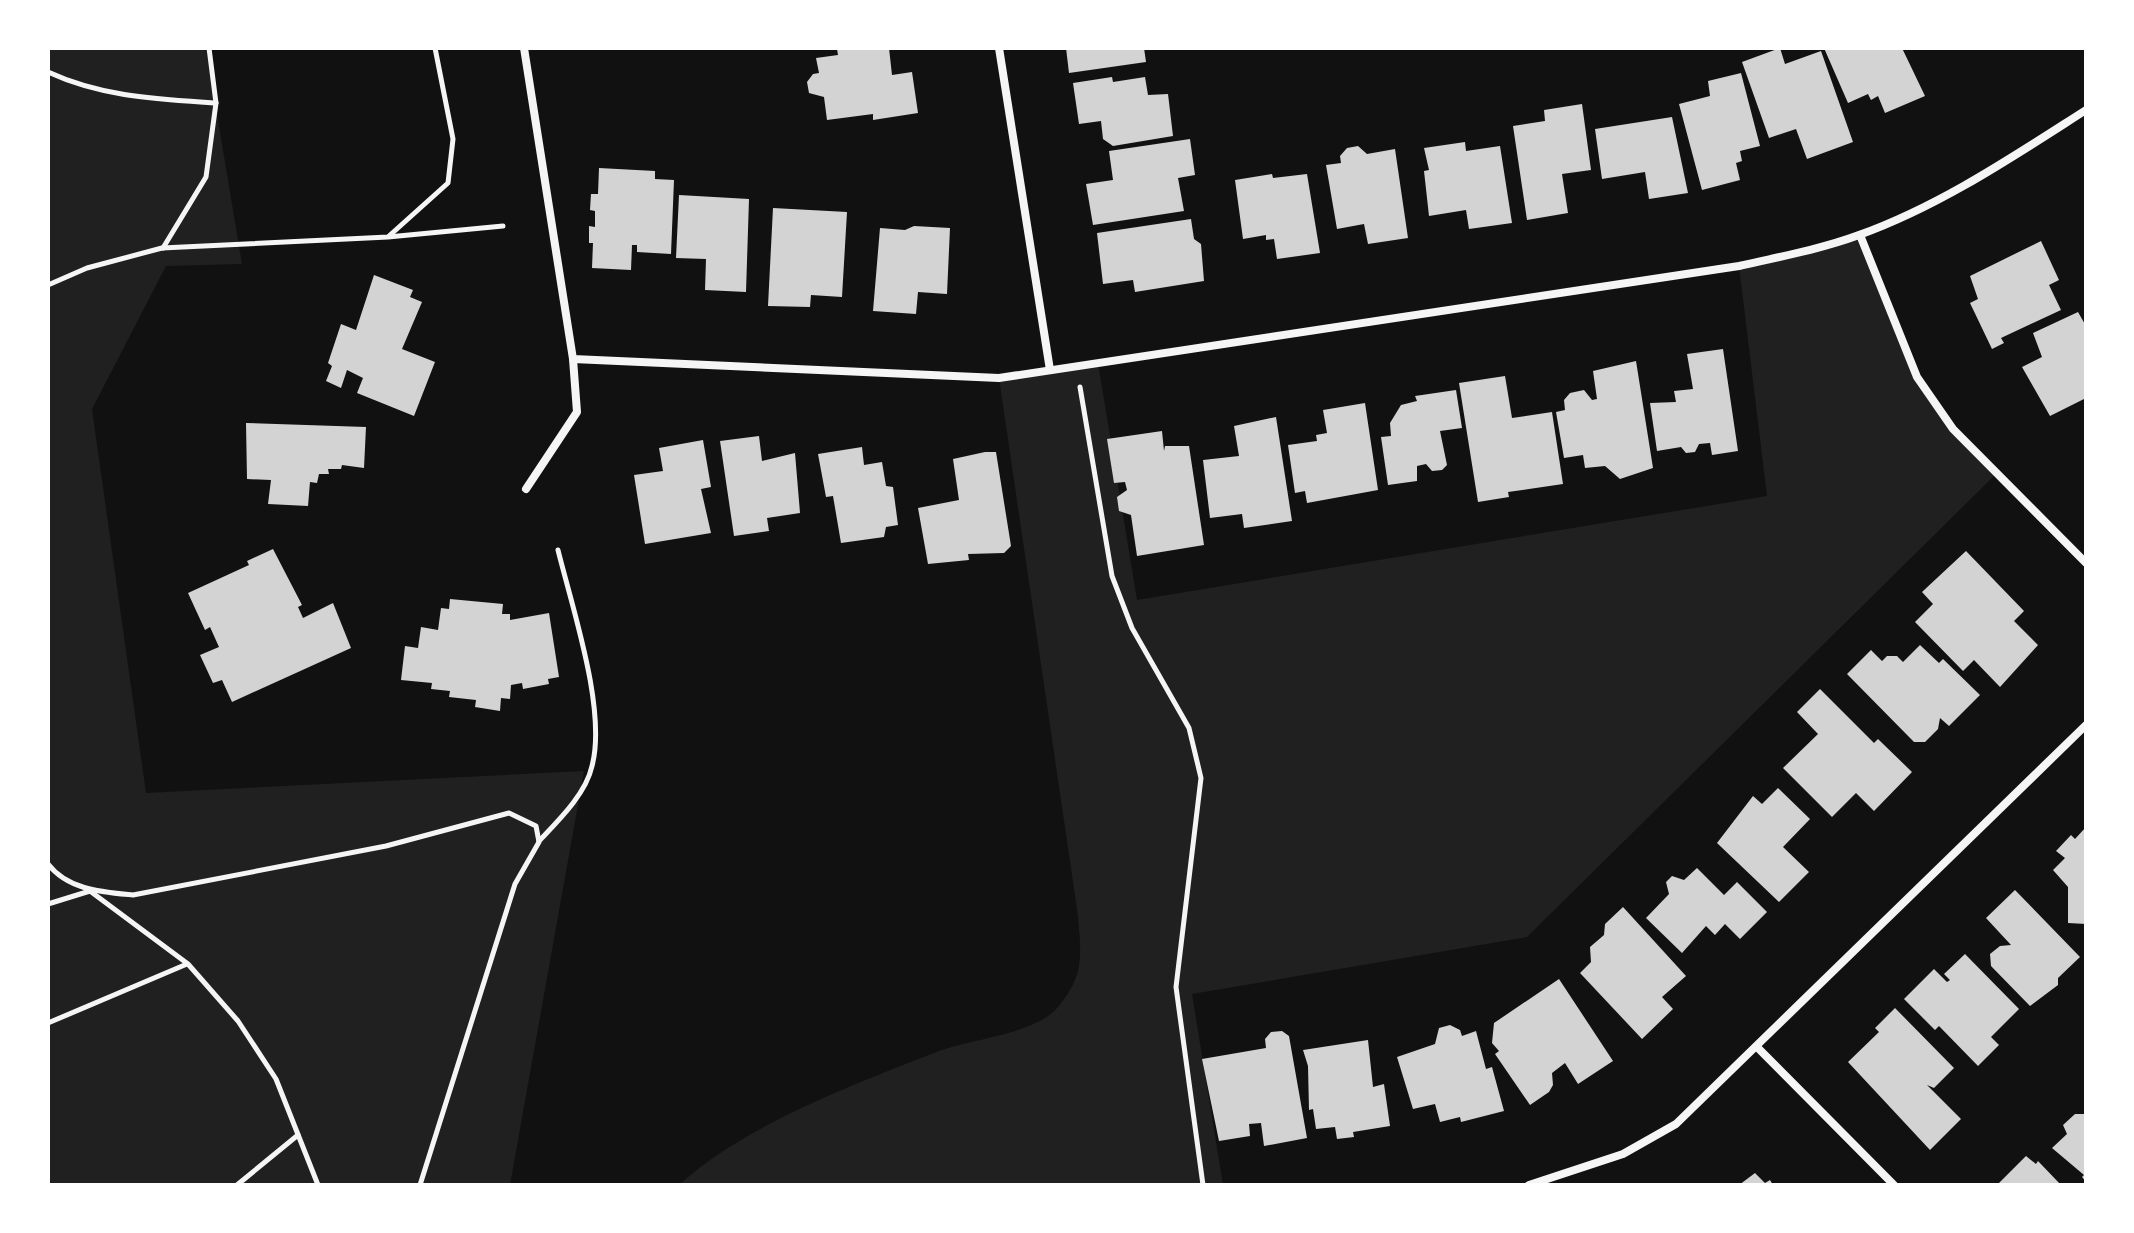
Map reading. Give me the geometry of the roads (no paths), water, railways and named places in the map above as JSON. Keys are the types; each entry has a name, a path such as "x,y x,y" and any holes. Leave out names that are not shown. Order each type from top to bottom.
{"street":[{"path":"524,48 573,359 577,412 526,489"},
{"path":"999,48 1050,370"},
{"path":"573,359 999,378 1739,266 1860,235 1953,192 2086,110"},
{"path":"1860,235 1917,377 1953,429 2086,563"},
{"path":"1529,1185 1623,1154 1676,1124 2086,725"},
{"path":"1757,1047 1894,1185"}]}
